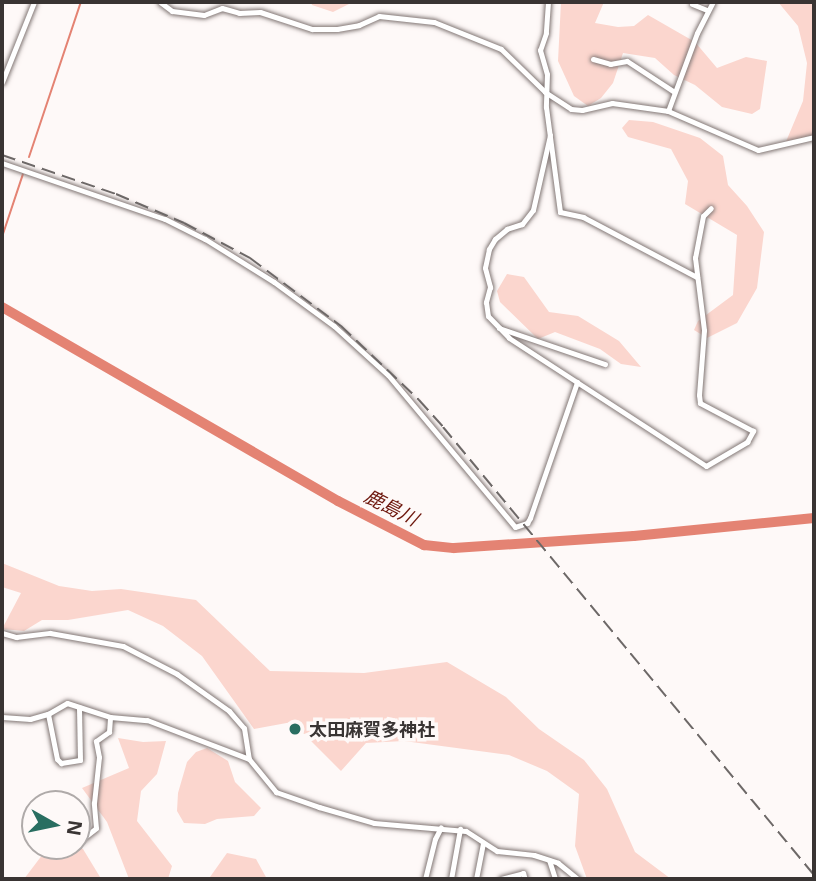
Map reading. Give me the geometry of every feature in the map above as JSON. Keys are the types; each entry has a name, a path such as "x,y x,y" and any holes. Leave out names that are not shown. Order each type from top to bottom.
{"street":[{"path":"2,82 33,2"},
{"path":"160,2 172,11 204,15 222,8 239,13 260,12 312,29 337,29 359,25 379,16 434,22 501,49 545,92 571,109 582,110 612,103 668,111 758,150 814,137"},
{"path":"548,2 546,33 540,50 547,74 545,92 561,212 583,217 697,277"},
{"path":"668,111 673,91 707,9 713,2"},
{"path":"692,4 707,9"},
{"path":"593,59 610,64 627,61 673,91"},
{"path":"550,135 533,210 522,224 508,229 495,239 489,249 485,268 490,287 486,302 488,316 509,338 706,466 747,442 753,431 700,403 699,373 704,330 695,258 703,216 711,208"},
{"path":"2,163 165,219 205,239 274,282 334,326 388,375 515,527 527,523 530,518 577,382"},
{"path":"499,328 605,364"},
{"path":"2,633 16,637 51,633 123,646 177,674 229,711 244,729 249,759 260,776 276,792 374,823 460,829 497,851 549,860 567,868 578,879"},
{"path":"2,716 30,719 48,714 67,703 110,717 147,720 249,759"},
{"path":"48,714 57,759 61,763 80,760 79,707"},
{"path":"91,832 96,828 94,803 99,757 96,741 109,732 110,717"},
{"path":"425,879 435,839 441,827"},
{"path":"451,879 460,829"},
{"path":"476,879 483,843"},
{"path":"549,860 555,879"},
{"path":"501,879 523,873 525,879"}],"shaded area":[{"path":"311,2 353,2 333,12 312,5"},
{"path":"561,2 604,2 595,23 618,27 634,26 648,15 695,42 717,68 746,57 767,61 760,109 752,114 722,107 695,85 674,75 655,58 623,53 613,83 601,98 588,106 574,96 558,61"},
{"path":"778,2 814,2 814,136 785,144 803,101 807,63 798,26"},
{"path":"629,120 653,122 700,138 723,156 728,185 747,206 764,232 757,288 737,323 707,338 694,330 698,321 733,295 737,235 685,204 688,181 671,149 628,137 622,128"},
{"path":"507,274 524,277 549,312 578,316 619,341 641,367 621,364 600,349 555,332 538,339 500,302 497,291"},
{"path":"2,563 59,586 92,591 121,589 196,600 270,671 364,673 447,662 506,697 539,729 584,760 607,789 635,852 671,879 587,879 575,846 579,794 547,771 509,755 404,741 366,743 341,771 292,722 254,729 202,656 163,626 128,610 68,620 42,620 24,631 2,629 21,593 2,587"},
{"path":"118,738 143,742 166,741 157,774 141,791 137,821 172,866 168,879 129,879 107,822 91,800 91,790 82,788 129,768"},
{"path":"207,748 228,761 235,782 261,808 254,816 217,819 205,824 184,823 177,811 178,793 187,762 196,752"},
{"path":"227,853 256,859 267,879 210,877"},
{"path":"38,860 90,860 100,877 97,879 24,879"}],"waterway":[{"path":"29,157 81,2"},
{"path":"2,237 23,174"},
{"name":"鹿島川","path":"2,307 338,501 424,545 454,548 634,536 814,518"}],"railway":[{"path":"2,155 116,194 184,223 250,258 341,326 419,400 443,427 814,875"}],"place":[{"name":"太田麻賀多神社","path":"295,729"}]}
